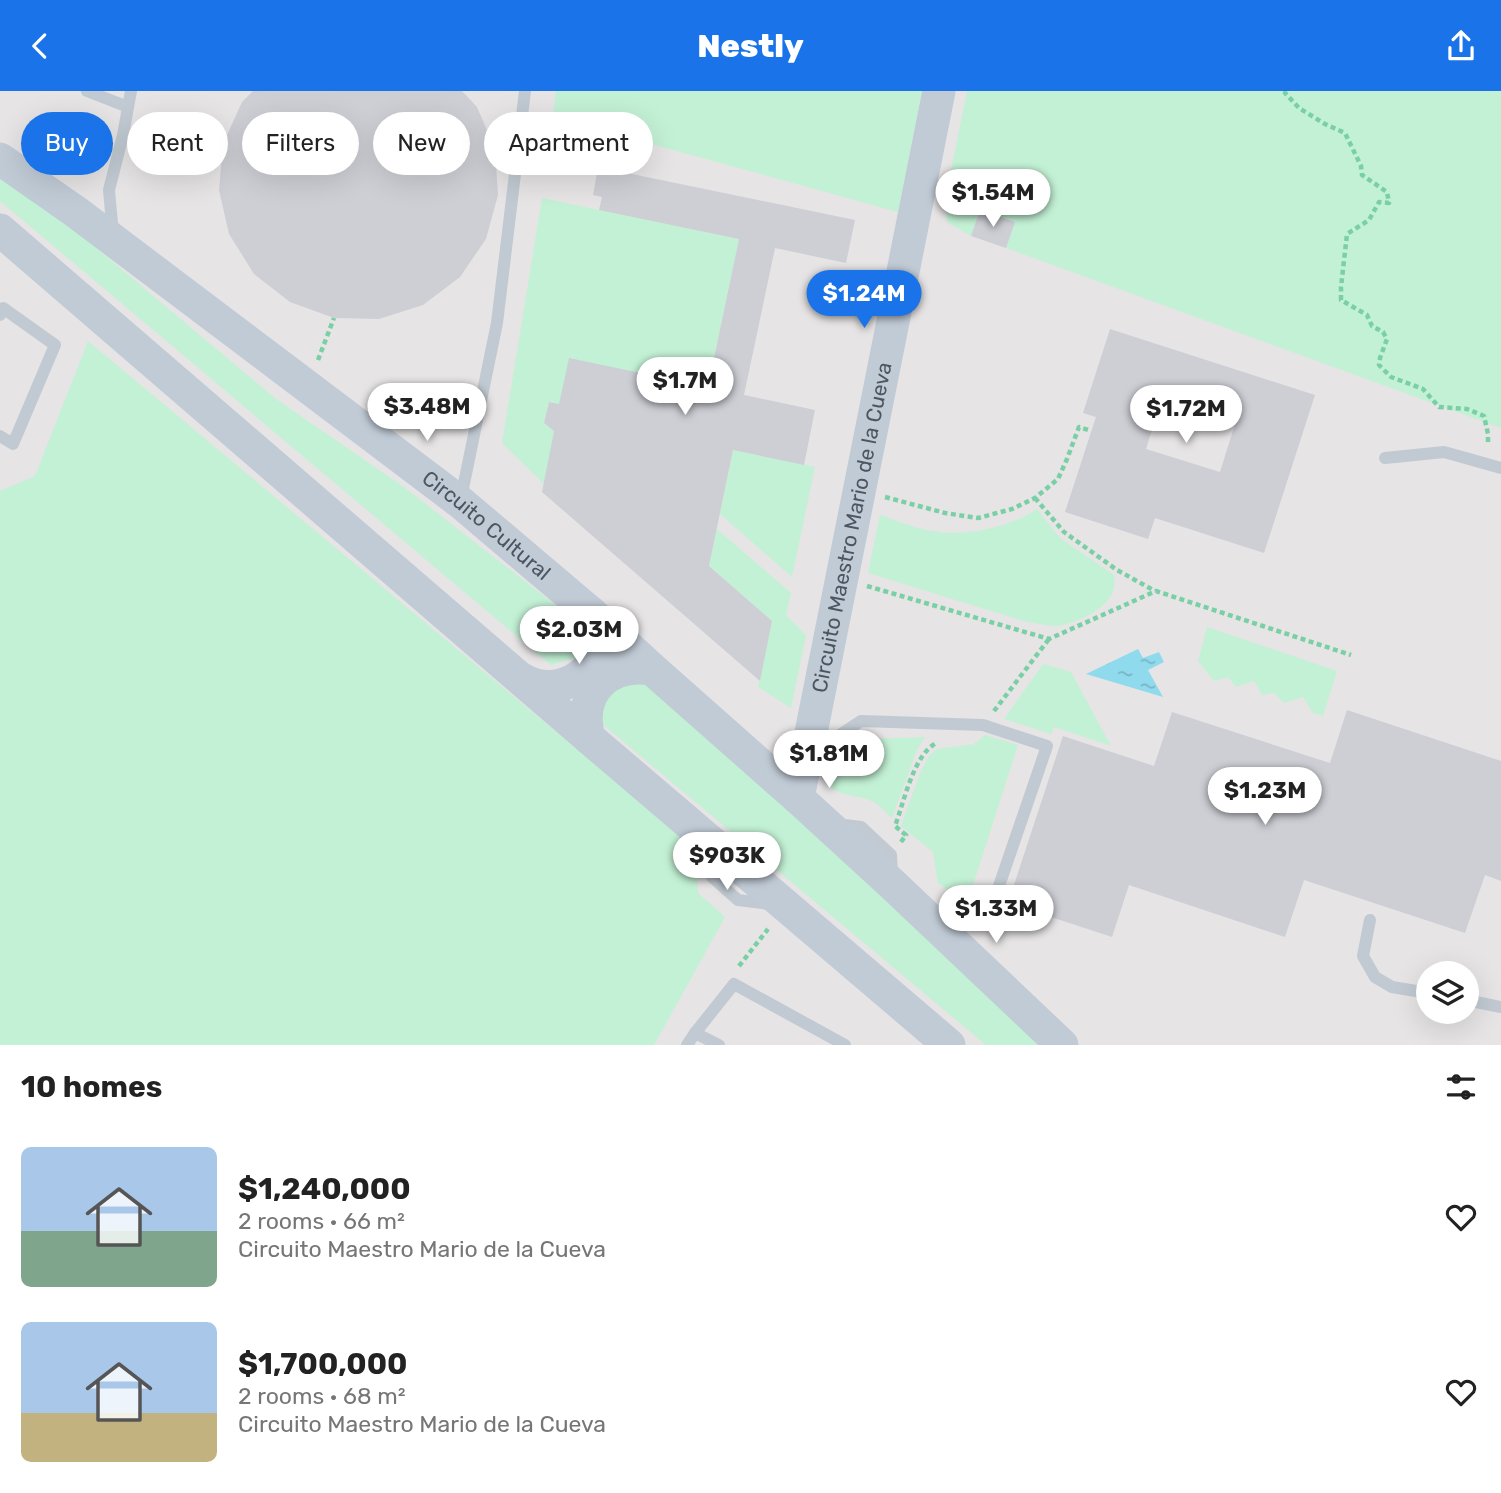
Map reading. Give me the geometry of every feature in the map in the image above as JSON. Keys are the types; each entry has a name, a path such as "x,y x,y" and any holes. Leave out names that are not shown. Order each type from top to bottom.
{"street":[{"name":"Circuito Maestro Mario de la Cueva","path":"798,798 939,91"},
{"name":"Circuito Cultural","path":"0,159 76,212 460,502 590,612 824,822 892,869 1062,1045"},
{"path":"0,230 949,1045"},
{"path":"515,673 538,686 551,687 565,685 587,671 599,647 600,634 597,621 590,612"},
{"path":"589,738 586,713 594,689 614,672 626,668 652,669"}],"lane":[{"path":"87,91 128,107"},
{"path":"114,241 109,190 131,91"},
{"path":"460,502 497,323 524,91"},
{"path":"0,315 3,308 55,345 13,444 0,436"},
{"path":"1385,458 1444,451 1501,468"},
{"path":"807,756 861,722 983,725 1047,746 999,886"},
{"path":"1370,921 1363,956 1375,977 1392,987 1416,991"},
{"path":"687,1045 734,984 845,1045"},
{"path":"1479,1003 1501,1007"},
{"path":"695,1033 719,1045"}],"path":[{"path":"1286,91 1299,108 1345,133 1362,166 1362,175 1387,192 1389,203 1379,202 1369,220 1347,234 1341,300 1367,315 1371,326 1383,332 1387,339 1379,365 1391,377 1423,389 1439,408 1467,409 1484,416 1488,434 1486,463"},
{"path":"307,387 334,318"},
{"path":"860,490 945,513 978,517 1012,509 1035,498 1058,479 1079,427 1091,431"},
{"path":"1035,498 1064,532 1117,570 1156,591 1351,655"},
{"path":"842,579 1049,639"},
{"path":"983,725 1049,639 1156,591"},
{"path":"892,869 906,835 895,826 915,769 933,744 941,742"}],"shaded area":[{"path":"0,91 1501,91 1501,1045 0,1045"}],"green space":[{"path":"556,91 922,91 898,212 653,145 653,112 554,112"},
{"path":"967,91 1501,91 1501,428 1006,248 1015,222 980,210 971,236 947,222 945,200"},
{"path":"0,173 27,190 276,399 404,487 581,625 578,657 551,665 0,201"},
{"path":"542,198 739,239 708,387 559,404 549,402 544,423 554,431 544,484 502,443"},
{"path":"88,341 695,848 698,893 725,917 654,1045 0,1045 0,491 35,476"},
{"path":"733,450 815,467 792,577 720,514"},
{"path":"1037,509 1060,538 1114,575 1114,589 1109,598 1098,609 1077,621 1057,626 1024,621 868,573 880,515 926,530 959,533 1000,526"},
{"path":"717,529 791,593 786,615 806,635 791,708 758,687 772,621 709,566"},
{"path":"1207,627 1337,671 1323,716 1313,713 1303,697 1284,703 1274,693 1262,695 1254,681 1236,687 1228,677 1214,681 1198,661"},
{"path":"1043,664 1071,672 1111,746 1054,727 1051,734 1004,719"},
{"path":"619,680 651,683 1050,1045 986,1045 600,722 598,698"},
{"path":"985,735 1018,745 973,885 984,903 978,903 960,897 938,883 933,852 901,826 929,756 937,749 974,744"},
{"path":"925,737 917,750 892,818 874,802 836,791 826,782 833,753 845,740"}],"water":[{"path":"1138,649 1143,658 1159,652 1164,662 1148,670 1163,697 1086,674"}],"building":[{"path":"253,91 462,91 477,107 484,123 484,175 497,175 498,195 486,239 460,277 423,305 379,319 334,318 290,302 254,274 229,234 219,190 220,175 228,175 228,133 242,102"},
{"path":"597,175 637,175 855,220 846,263 775,248 744,395 815,410 804,465 733,450 709,566 772,621 760,681 542,492 554,431 544,423 549,402 559,404 569,358 708,387 739,239 599,210 602,197 593,195"},
{"path":"980,210 1015,222 1006,248 971,236"},
{"path":"1110,329 1315,395 1264,553 1155,518 1148,539 1065,512 1096,417 1083,413","holes":["1166,385 1240,408 1220,472 1146,449"]},
{"path":"1347,710 1501,761 1501,881 1485,875 1465,933 1304,880 1285,937 1129,885 1112,937 1008,903 1063,736 1154,766 1172,712 1330,763"}]}
